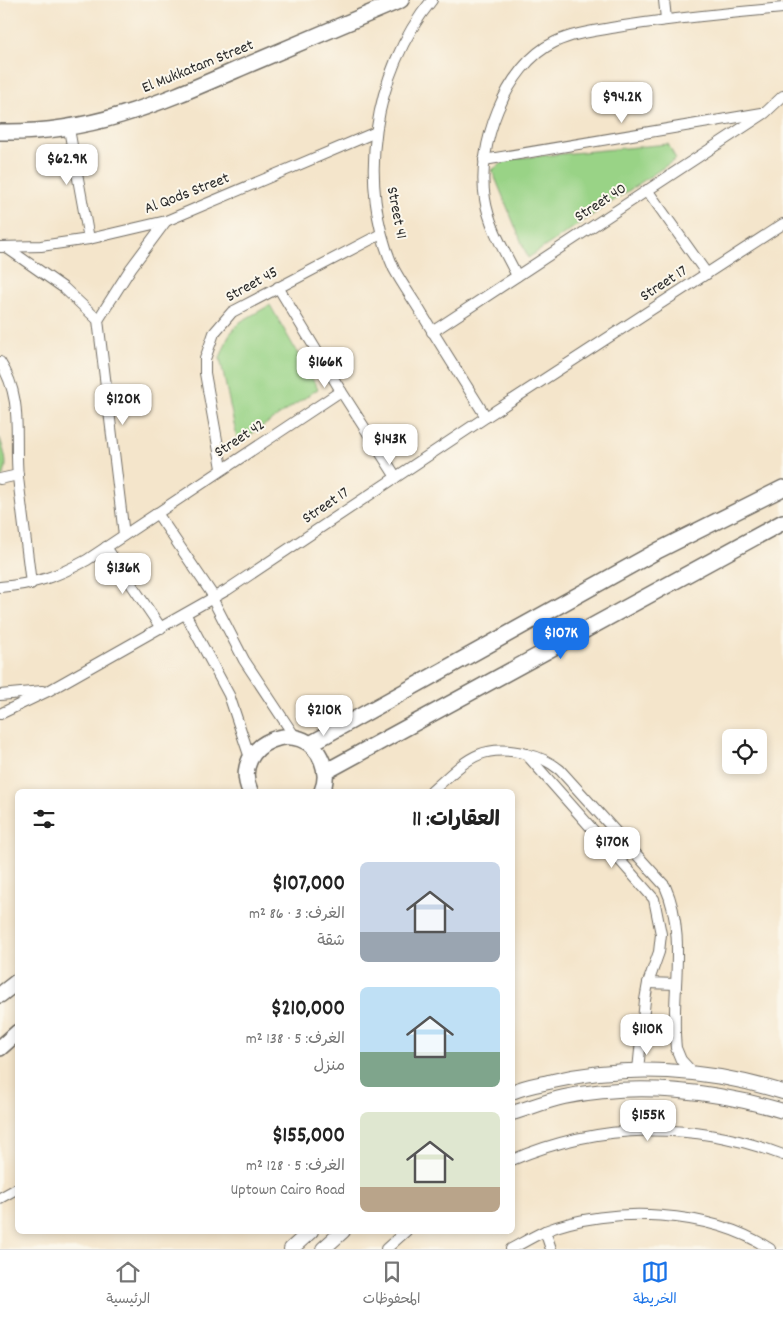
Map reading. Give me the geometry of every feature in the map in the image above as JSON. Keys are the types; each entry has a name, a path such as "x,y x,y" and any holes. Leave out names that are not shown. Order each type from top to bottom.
{"main road":[{"name":"El Mukkatam Street","path":"0,132 27,133 69,129 108,120 162,102 401,0"},
{"path":"310,744 659,550 783,488"},
{"path":"325,772 783,522"},
{"path":"246,789 246,772 250,758 255,751 269,740 286,736 295,737 310,744 320,756 325,772 322,789"},
{"path":"0,995 15,982"},
{"path":"0,1048 15,1035"}],"street":[{"name":"Street 41","path":"432,0 408,35 394,66 383,98 376,132 375,200 381,234 395,270 486,417"},
{"path":"664,0 666,19"},
{"path":"517,276 490,218 484,190 484,160 488,141 508,87 541,52 553,43 573,35 666,19 783,8"},
{"name":"Street 40","path":"432,332 765,113 783,96"},
{"path":"484,160 765,113"},
{"path":"69,129 89,239"},
{"name":"Al Qods Street","path":"3,247 41,246 89,239 166,221 376,132"},
{"path":"647,190 707,274"},
{"path":"124,535 98,320 131,268 166,221"},
{"name":"Street 17","path":"0,714 50,690 186,615 783,224"},
{"name":"Street 45","path":"222,468 205,373 208,345 222,321 232,312 381,234"},
{"path":"3,247 52,279 98,320"},
{"path":"278,287 396,477"},
{"path":"0,362 8,375 15,396 18,475 31,584"},
{"name":"Street 42","path":"0,587 31,584 69,570 341,391"},
{"path":"0,479 18,475"},
{"path":"156,513 213,598 244,660 295,737"},
{"path":"106,547 161,628"},
{"path":"186,615 229,696 250,758"},
{"path":"0,695 50,690"},
{"path":"434,789 478,754 502,748 547,760 560,770 665,886 677,926 676,1048 681,1060 692,1072 690,1092"},
{"path":"525,754 654,899 661,934 659,952 648,982 638,1070"},
{"path":"588,823 598,813"},
{"path":"648,982 676,984"},
{"path":"515,1091 578,1075 638,1070 692,1072 749,1081 783,1092"},
{"path":"515,1112 563,1097 618,1090 690,1092 783,1111"},
{"path":"515,1159 560,1142 594,1135 662,1130 729,1138 783,1156"},
{"path":"0,1198 15,1190"},
{"path":"511,1249 545,1231 586,1220 612,1217 671,1216 713,1224 752,1238 770,1249"},
{"path":"545,1231 551,1249"},
{"path":"291,1249 308,1234"},
{"path":"323,1249 337,1234"},
{"path":"386,1249 403,1234"}],"green space":[{"path":"668,144 676,159 528,258 492,170 508,159"},
{"path":"270,305 318,389 238,443 220,358 229,335 240,322"},
{"path":"0,438 6,465 0,479"}]}
